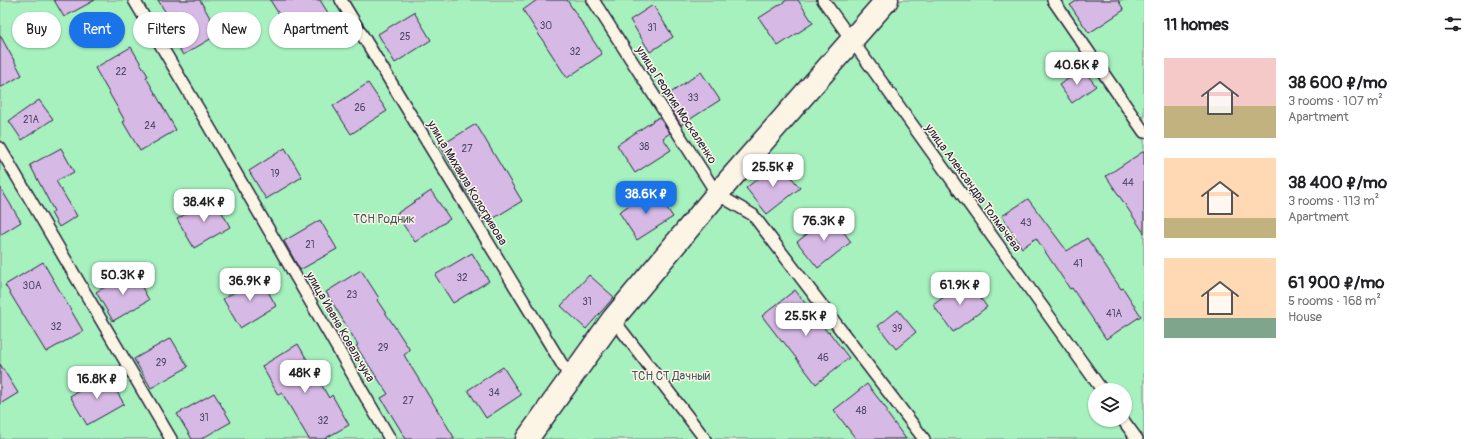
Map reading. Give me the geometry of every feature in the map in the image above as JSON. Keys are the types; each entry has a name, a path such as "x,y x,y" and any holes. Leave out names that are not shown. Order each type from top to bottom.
{"street":[{"path":"532,437 613,319 717,194 888,0"}],"lane":[{"name":"улица Ивана Ковальчука","path":"134,0 212,131 390,439"},
{"name":"улица Михаила Кологривова","path":"341,0 571,379"},
{"name":"улица Георгия Москаленко","path":"593,0 717,194 753,215 924,439"},
{"name":"улица Александра Толмачёва","path":"823,0 1097,383"},
{"path":"1053,0 1144,132"},
{"path":"0,148 171,439"},
{"path":"613,319 705,439"},
{"path":"1128,427 1137,439"}],"green space":[{"name":"ТСН Родник","path":"0,0 1144,0 1144,439 0,439"}],"building":[{"path":"54,0 95,0 73,12 69,12 69,14 64,17"},
{"path":"158,0 200,0 207,13 207,41 199,46 199,12 165,12"},
{"path":"270,0 320,0 328,12 278,12"},
{"path":"537,0 567,0 602,54 567,78 523,10"},
{"path":"787,0 798,0 813,23 778,46 759,18"},
{"path":"1078,0 1118,0 1124,10 1089,33 1070,5"},
{"path":"653,5 673,37 650,52 630,20"},
{"path":"414,12 431,40 395,63 378,34"},
{"path":"0,35 22,75 0,88"},
{"path":"131,47 176,130 140,151 95,68"},
{"path":"179,48 195,48 183,55"},
{"path":"1083,69 1096,86 1072,103 1059,85"},
{"path":"701,72 720,100 681,125 671,109 673,108 666,96"},
{"path":"368,83 387,111 351,134 333,106"},
{"path":"39,100 53,119 22,140 9,121"},
{"path":"659,117 670,133 663,138 671,150 635,173 617,145"},
{"path":"476,124 522,201 486,223 440,146"},
{"path":"61,148 74,172 56,181 77,216 59,227 51,213 54,211 30,165"},
{"path":"285,148 302,177 266,199 249,171"},
{"path":"1144,151 1144,233 1106,176"},
{"path":"779,162 800,188 767,214 746,188"},
{"path":"0,187 21,222 0,235"},
{"path":"654,189 673,217 637,240 619,212"},
{"path":"431,191 450,219 415,242 396,214"},
{"path":"214,198 230,227 194,248 177,219"},
{"path":"1028,199 1067,251 1087,238 1141,316 1106,339 1036,238 1022,248 1002,216"},
{"path":"831,215 851,242 818,268 797,242"},
{"path":"320,220 337,249 300,270 284,241"},
{"path":"472,253 489,281 453,303 435,275"},
{"path":"43,262 83,331 46,352 5,285"},
{"path":"361,270 379,298 377,300 410,350 404,355 455,439 406,439 381,398 388,394 356,346 358,345 326,292"},
{"path":"133,271 149,300 113,321 96,292"},
{"path":"589,275 614,297 586,329 561,306"},
{"path":"260,277 276,306 240,328 223,299"},
{"path":"967,280 987,307 953,332 933,305"},
{"path":"795,290 849,358 816,384 762,316"},
{"path":"898,310 916,332 896,349 878,326"},
{"path":"171,338 188,367 151,388 134,359"},
{"path":"298,344 329,398 332,395 349,425 324,439 309,439 282,393 278,395 262,366"},
{"path":"0,364 18,393 0,404"},
{"path":"503,367 521,395 486,418 468,390"},
{"path":"107,375 124,404 87,425 70,396"},
{"path":"867,384 888,411 886,412 906,439 856,439 834,410"},
{"path":"214,393 231,422 201,439 192,439 177,414"}],"park label":[{"name":"ТСН СТ Дачный","path":"671,376"}]}
